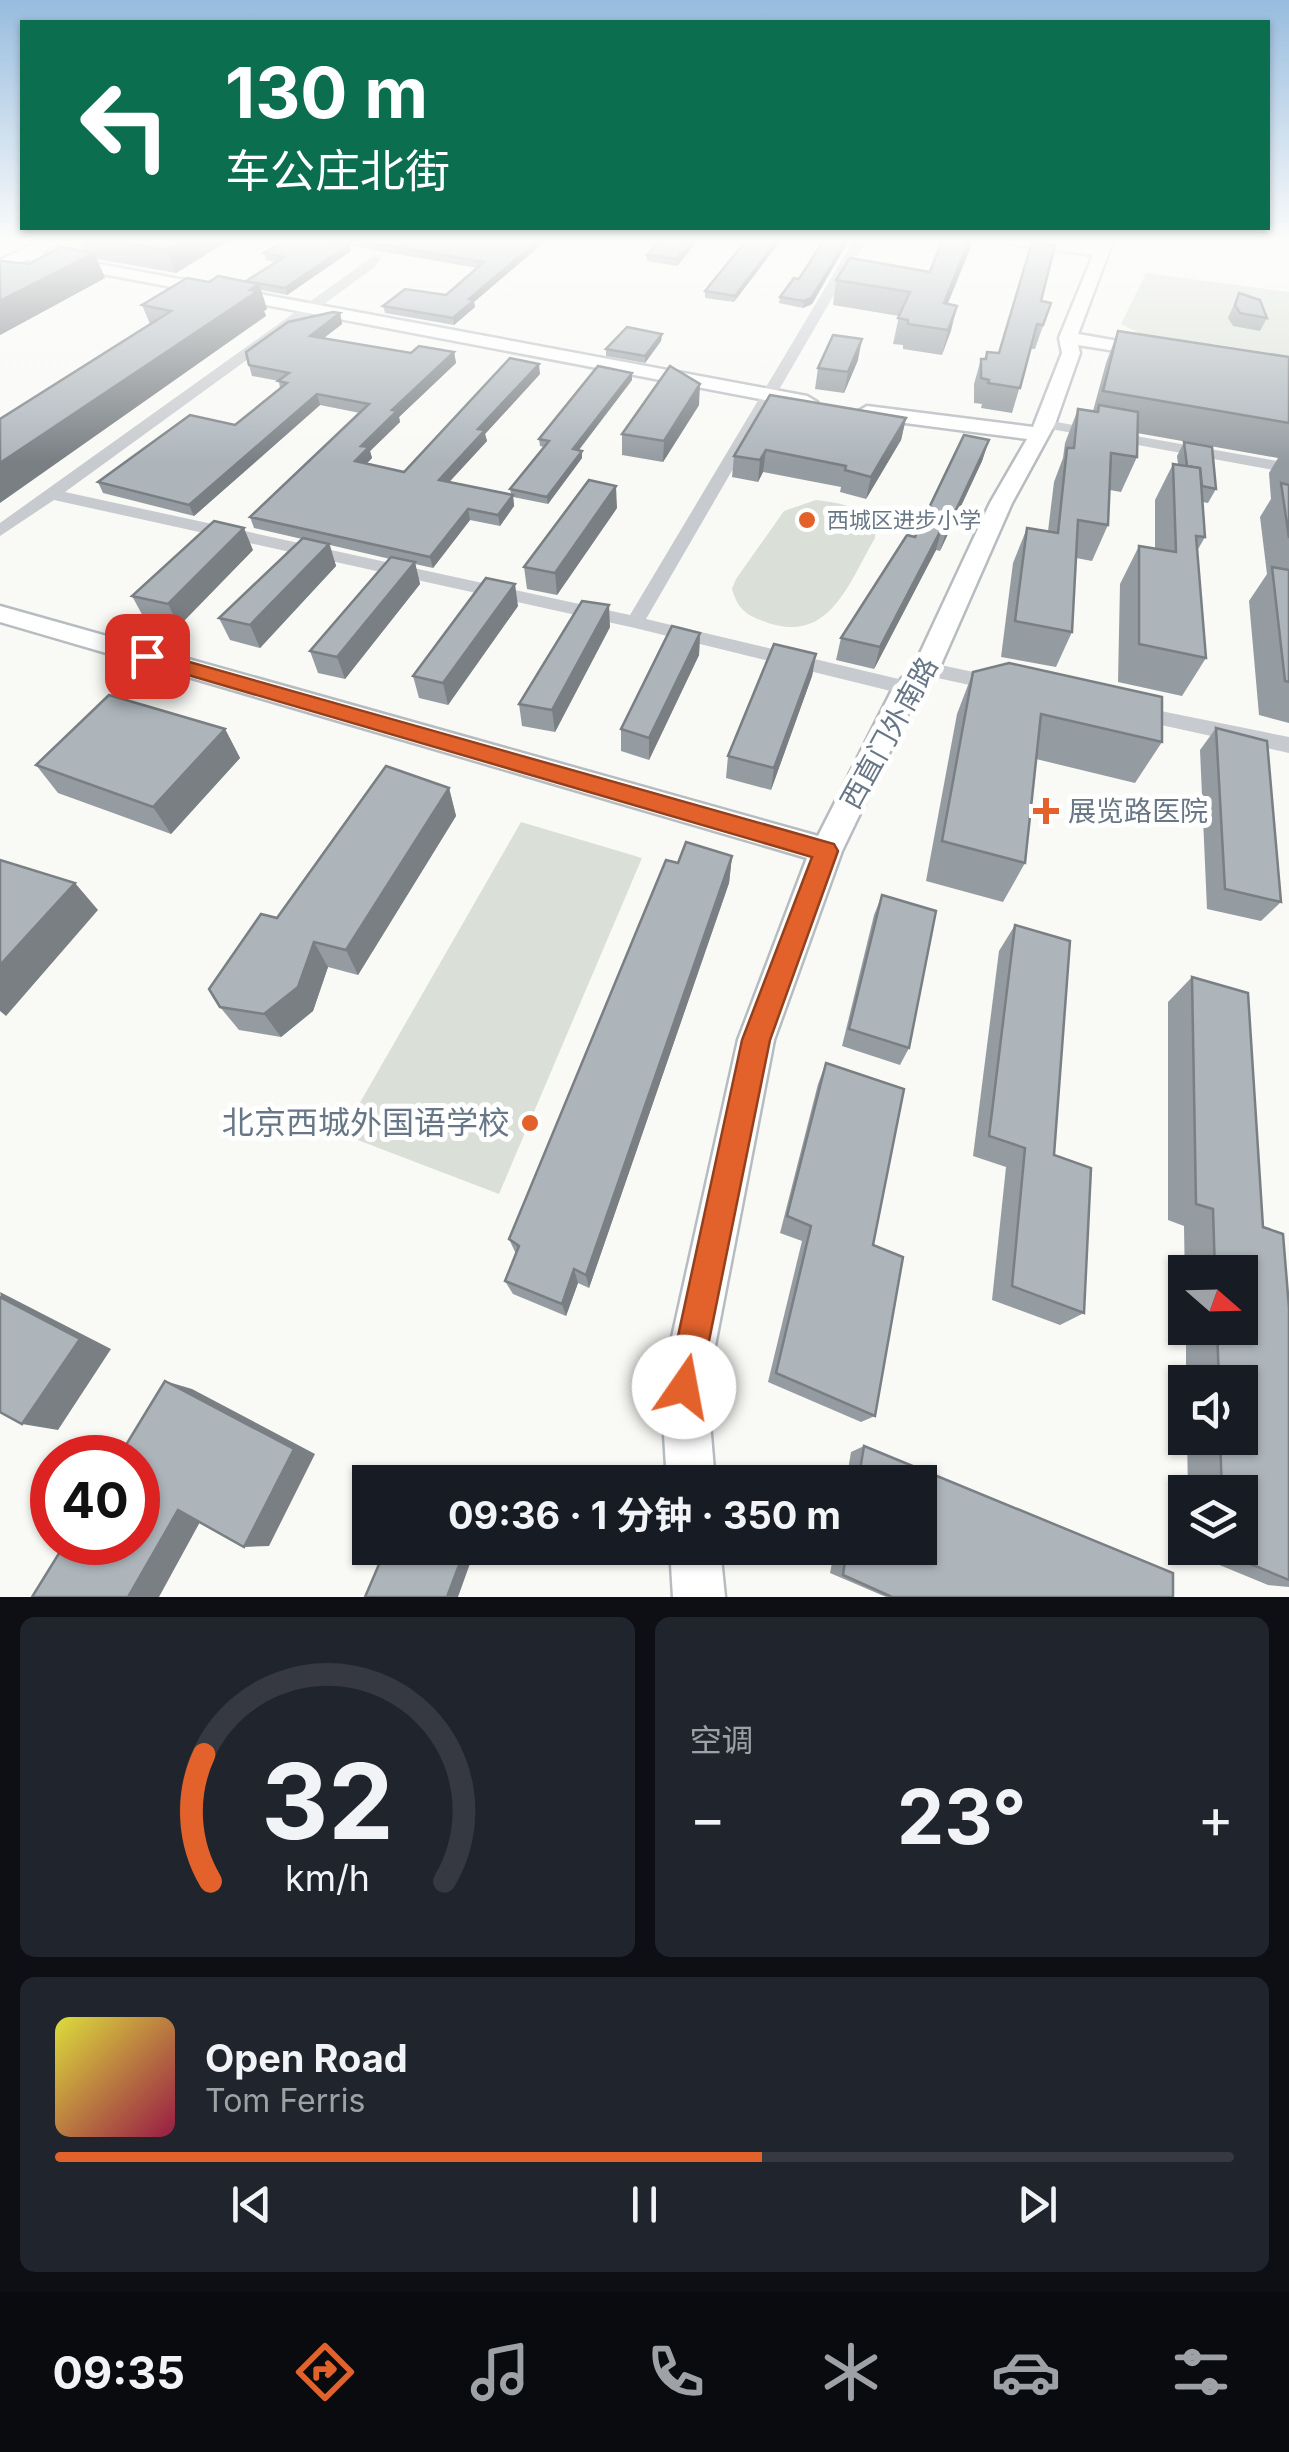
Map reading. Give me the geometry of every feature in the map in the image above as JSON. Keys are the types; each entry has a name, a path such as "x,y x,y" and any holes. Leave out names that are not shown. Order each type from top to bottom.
{"street":[{"path":"0,531 301,313"},
{"path":"343,313 768,396 922,422 1041,429 1289,468"},
{"path":"635,622 817,313"},
{"name":"西直门外南路","path":"690,1465 684,1387 756,1040 826,851 907,688 926,669 1041,429 1085,313"},
{"path":"1073,344 1174,362"},
{"path":"52,494 635,622 907,688"},
{"path":"0,614 826,851"},
{"path":"926,669 1021,689"},
{"path":"1117,709 1289,744"},
{"path":"697,1565 699,1597"}],"shaded area":[{"path":"1127,313 1289,313 1289,356 1213,344 1212,352 1162,345 1121,324"},
{"path":"816,500 857,510 876,528 875,538 855,574 834,606 805,625 786,627 751,616 734,595 736,579 784,511"},
{"path":"521,822 642,858 499,1194 342,1134"}],"building":[{"path":"169,313 226,313 0,463 0,419"},
{"path":"340,313 310,336 411,353 419,346 454,352 392,410 397,411 361,446 369,447 355,461 404,472 510,358 539,364 478,429 485,430 439,480 513,495 498,515 468,509 430,557 250,517 369,404 317,394 189,505 98,482 190,415 235,425 287,383 278,381 289,373 249,365 246,352 288,322"},
{"path":"421,313 459,313 453,318"},
{"path":"901,313 955,313 948,330 908,324 908,320 898,318"},
{"path":"1011,313 1048,313 1043,325 1037,324 1020,388 988,383 989,380 981,378 981,359 986,359 987,352 999,353"},
{"path":"1240,313 1265,313 1267,318"},
{"path":"627,327 662,334 645,356 606,349"},
{"path":"1118,331 1289,357 1289,423 1103,391"},
{"path":"833,335 862,339 848,372 818,368"},
{"path":"598,366 632,373 573,449 582,451 547,497 510,489 549,441 539,439"},
{"path":"670,366 700,384 664,441 622,434"},
{"path":"770,395 906,418 871,477 845,470 846,466 766,450 760,460 734,456"},
{"path":"1099,405 1138,412 1137,457 1111,453 1108,525 1078,520 1072,632 1015,621 1027,528 1058,533 1067,448 1074,448 1078,409 1098,412"},
{"path":"964,435 989,440 947,529 942,528 880,647 841,638 907,535 915,537"},
{"path":"1184,442 1212,447 1216,489 1202,486 1200,468 1187,466"},
{"path":"1173,464 1200,468 1205,537 1196,536 1206,658 1139,644 1139,546 1176,552"},
{"path":"589,480 616,486 555,573 524,567"},
{"path":"1281,483 1289,485 1289,538"},
{"path":"214,521 244,528 168,604 132,596"},
{"path":"303,538 329,544 250,625 219,618"},
{"path":"391,557 415,562 337,657 310,651"},
{"path":"1272,567 1289,570 1289,682 1285,681"},
{"path":"486,578 515,584 443,683 413,676"},
{"path":"582,601 609,605 552,710 519,704"},
{"path":"672,626 700,633 649,738 621,729"},
{"path":"774,644 816,654 774,768 728,756"},
{"path":"1009,663 1162,697 1162,742 1041,714 1025,863 942,841 973,672"},
{"path":"109,695 225,729 153,807 36,765"},
{"path":"1216,728 1267,741 1281,902 1225,889"},
{"path":"386,766 449,788 346,950 314,942 298,987 264,1014 220,1007 209,989 261,914 277,918"},
{"path":"686,842 732,856 586,1275 574,1269 562,1304 505,1281 519,1246 509,1239 666,860 678,863"},
{"path":"0,860 75,883 0,965"},
{"path":"882,895 936,911 909,1048 849,1029"},
{"path":"1015,925 1070,941 1054,1155 1091,1168 1084,1313 1012,1286 1025,1148 989,1136"},
{"path":"1192,977 1248,993 1263,1227 1283,1234 1289,1308 1289,1580 1253,1565 1258,1565 1258,1475 1221,1475 1221,1455 1258,1455 1258,1365 1218,1365 1218,1345 1258,1345 1258,1255 1214,1255 1213,1209 1196,1204"},
{"path":"826,1063 904,1089 873,1245 903,1257 875,1416 776,1373 811,1226 787,1216"},
{"path":"0,1297 80,1339 22,1424 0,1412"},
{"path":"165,1381 294,1449 244,1547 178,1510 160,1541 160,1435 132,1435"},
{"path":"864,1446 910,1465 861,1465"},
{"path":"937,1476 1173,1573 1173,1597 892,1597 843,1575 844,1565 937,1565"},
{"path":"52,1565 146,1565 128,1597 32,1597"},
{"path":"379,1565 459,1565 447,1597 365,1597"}],"place":[{"name":"西城区进步小学","path":"807,520"},
{"name":"展览路医院","path":"1046,811"},
{"name":"北京西城外国语学校","path":"530,1123"}],"route":[{"path":"147,656 826,851 756,1040 684,1387"}]}
